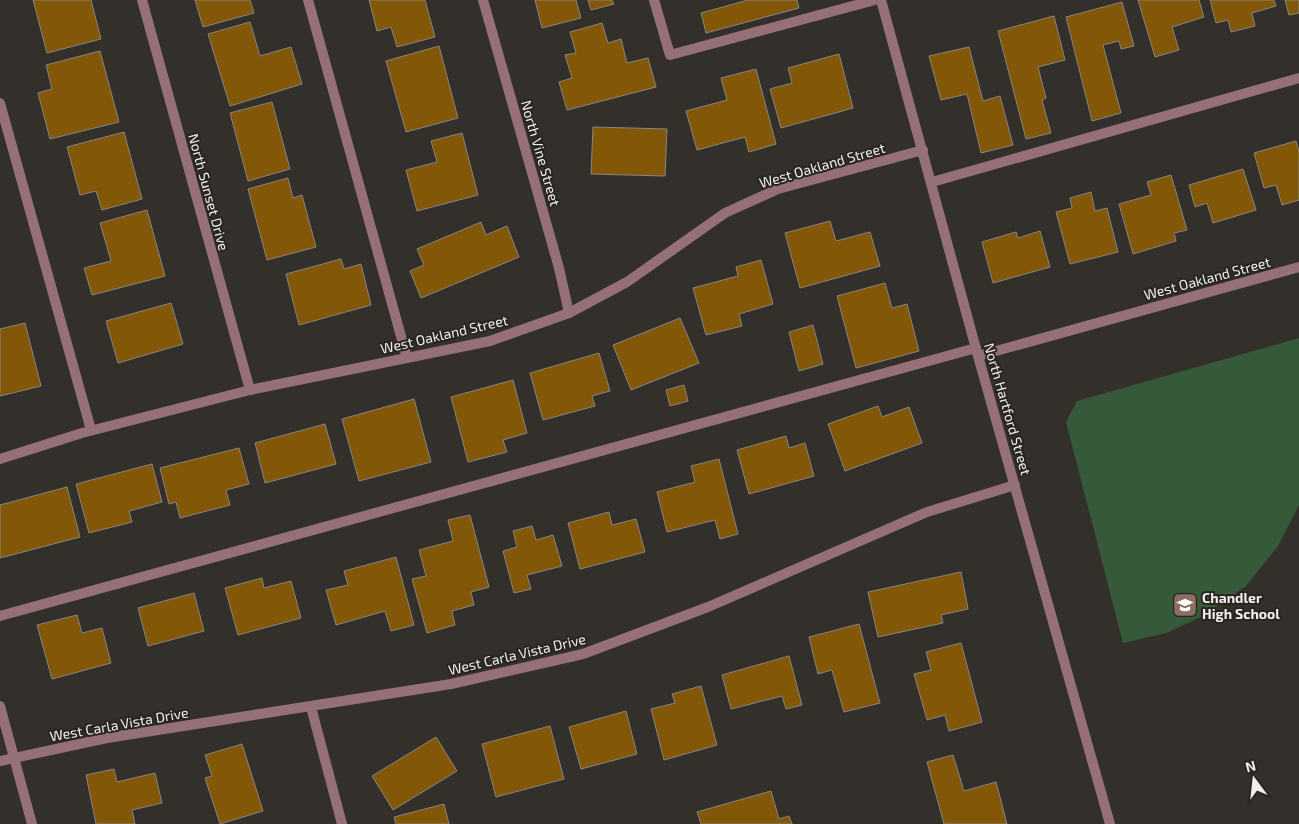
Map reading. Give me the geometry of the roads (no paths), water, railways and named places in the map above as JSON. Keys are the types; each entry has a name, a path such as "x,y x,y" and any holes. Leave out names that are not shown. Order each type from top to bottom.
{"street":[{"name":"North Sunset Drive","path":"142,0 250,390"},
{"path":"308,0 408,358"},
{"name":"North Vine Street","path":"483,0 559,268 570,314"},
{"path":"654,0 670,55 875,0"},
{"name":"North Hartford Street","path":"881,0 977,352 1110,824"},
{"path":"932,182 1299,78"},
{"path":"0,103 91,430"},
{"name":"West Oakland Street","path":"0,460 91,430 250,390 490,341 570,314 634,278 725,213 778,189 923,150"},
{"name":"West Oakland Street","path":"0,616 977,352 1299,268"},
{"name":"West Carla Vista Drive","path":"0,761 107,738 451,684 583,654 708,606 927,512 1016,485"},
{"path":"0,706 32,824"},
{"path":"311,707 342,824"}],"place":[{"name":"Chandler High School","path":"1185,605"}]}
